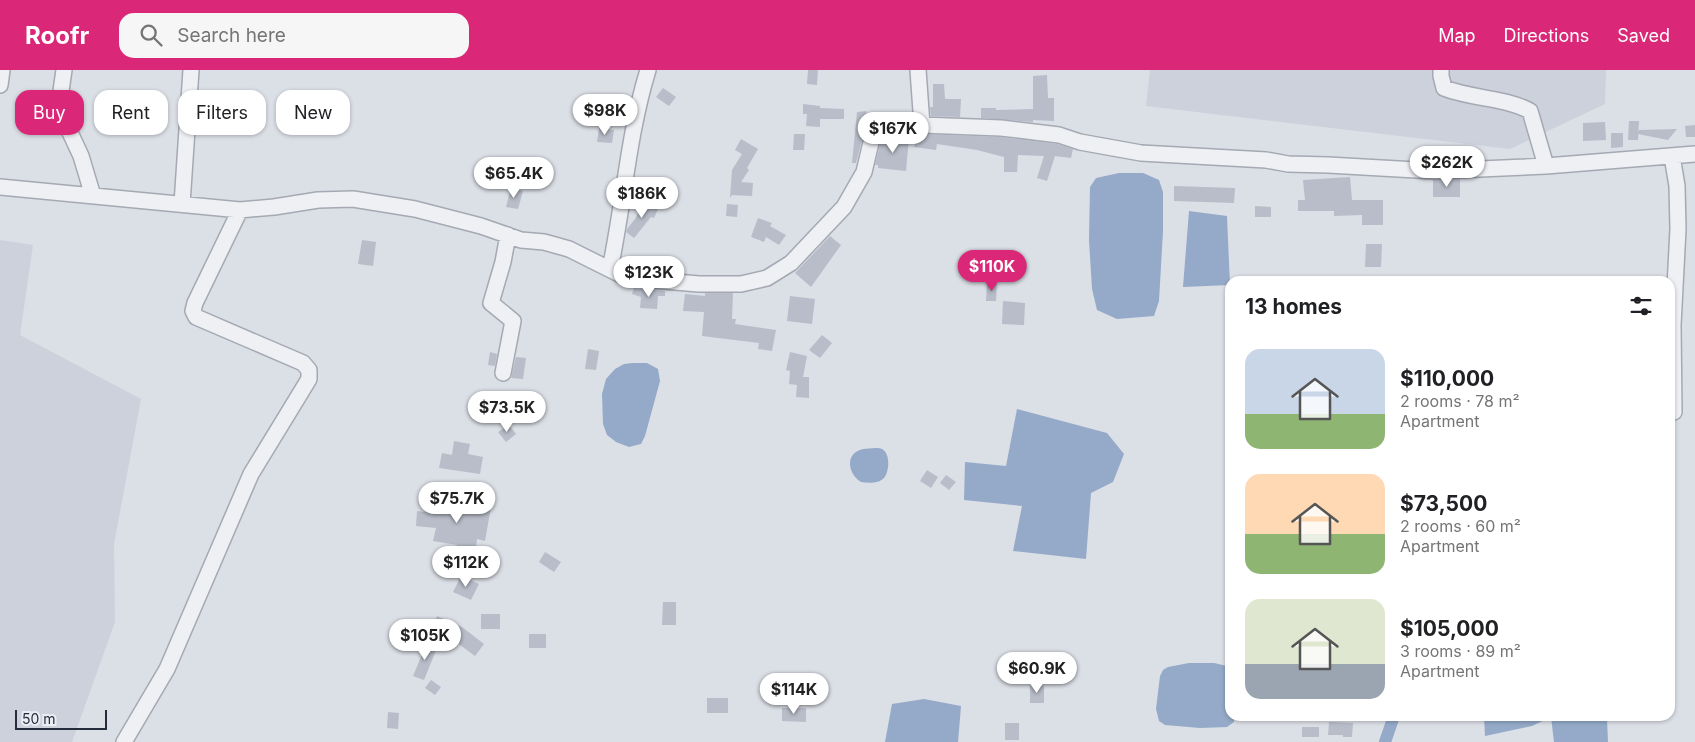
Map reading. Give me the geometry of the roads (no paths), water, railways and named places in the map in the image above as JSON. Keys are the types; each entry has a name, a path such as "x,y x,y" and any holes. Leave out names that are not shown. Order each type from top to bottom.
{"street":[{"path":"0,85 2,70"},
{"path":"64,70 59,105 81,156 93,196"},
{"path":"182,204 191,70"},
{"path":"610,269 618,234 630,143 648,70"},
{"path":"918,70 922,125"},
{"path":"1441,70 1444,88 1514,104 1530,111 1546,166"},
{"path":"0,187 240,210 318,200 353,199 415,209 520,240 544,242 569,249 627,278 699,284 741,284 767,278 790,263 844,206 864,172 874,134 885,128 922,125 1002,128 1060,135 1080,142 1141,153 1266,160 1288,164 1434,171 1546,166 1695,154"},
{"path":"1672,156 1677,186 1678,229 1675,287"},
{"path":"124,742 167,669 251,474 308,379 309,370 304,363 196,317 193,311 195,303 240,210"},
{"path":"503,373 513,321 491,303 504,262 508,235"}],"water":[{"path":"1119,173 1143,173 1159,180 1163,192 1159,301 1154,316 1117,319 1097,310 1092,289 1089,240 1090,187 1096,178"},
{"path":"1189,211 1227,216 1230,276 1225,276 1225,285 1183,287"},
{"path":"647,363 658,369 660,381 645,436 641,444 629,447 616,442 607,435 603,424 602,394 606,379 615,369 624,364"},
{"path":"1017,409 1107,433 1124,454 1113,482 1091,493 1086,559 1013,551 1022,506 964,500 965,462 1006,466"},
{"path":"878,448 885,451 888,459 888,468 882,480 873,483 861,482 853,474 850,464 851,459 857,451"},
{"path":"1189,663 1214,663 1225,666 1225,721 1234,722 1227,727 1200,728 1165,725 1159,721 1156,709 1160,676 1163,670 1168,667"},
{"path":"924,699 961,706 958,742 885,742 892,704"},
{"path":"1484,721 1543,721 1532,726 1485,736"},
{"path":"1551,721 1607,721 1608,742 1554,742"}],"waterway":[{"path":"1385,742 1392,721"}]}
